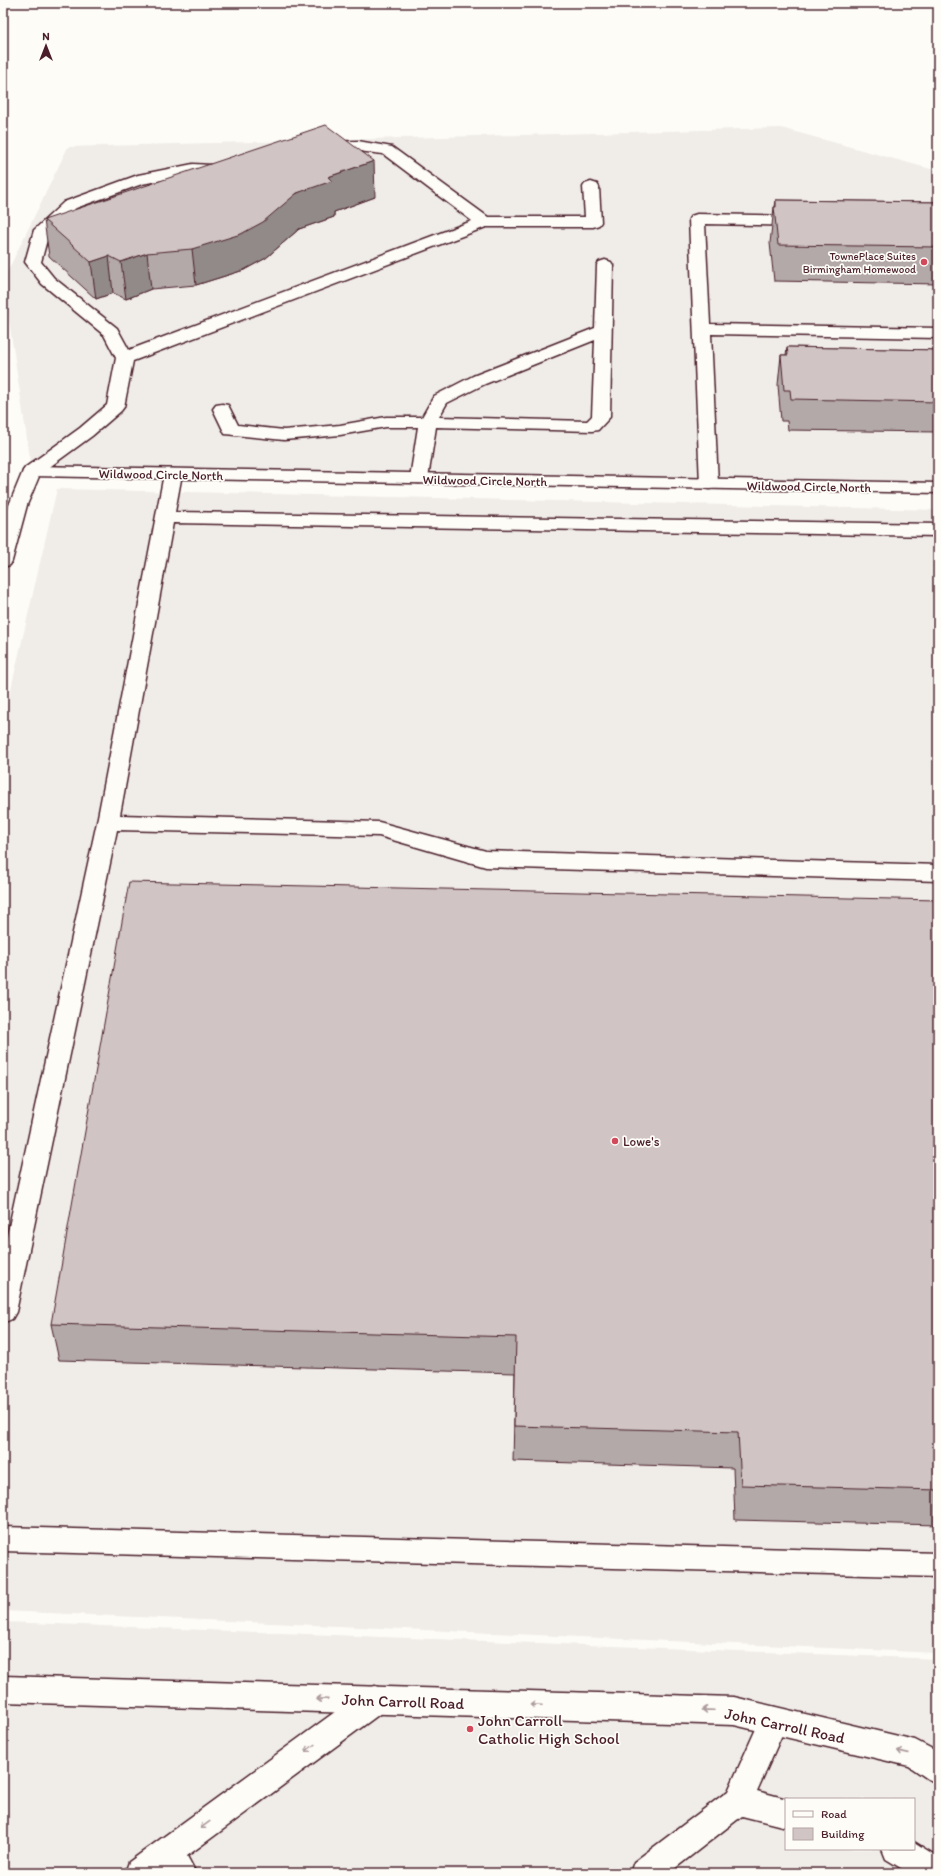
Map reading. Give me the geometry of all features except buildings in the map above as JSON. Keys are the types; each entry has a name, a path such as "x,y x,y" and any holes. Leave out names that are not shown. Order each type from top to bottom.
{"street":[{"path":"306,148 358,146 387,150 484,222"},
{"path":"3,561 18,505 32,471 86,432 115,407 125,358 111,332 48,281 33,262 42,230 70,205 138,180 193,169 228,169 242,165"},
{"path":"125,358 484,222 592,222 591,187"},
{"path":"709,484 697,219 821,221"},
{"path":"222,408 232,430 284,435 340,430 386,422 592,426 602,417 605,265"},
{"path":"702,329 938,333"},
{"path":"419,478 428,422 440,400 479,380 604,330"},
{"name":"Wildwood Circle North","path":"32,471 938,488"},
{"path":"3,1312 108,822 173,474"},
{"path":"165,516 938,530"},
{"path":"108,822 379,829 486,859 938,873"},
{"path":"3,1539 938,1565"},
{"name":"John Carroll Road","path":"3,1690 734,1711 915,1754 938,1769"},
{"path":"140,1873 174,1863 375,1700"},
{"path":"645,1873 738,1801 774,1721"},
{"path":"738,1801 785,1813"},
{"path":"899,1850 936,1873"}],"shaded area":[{"path":"781,128 938,171 938,488 32,471 3,281 68,147"},
{"path":"57,489 938,510 938,1653 3,1611 3,724"},
{"name":"John Carroll Catholic High School","path":"3,1622 938,1659 938,1873 3,1873"}],"place":[{"name":"TownePlace Suites Birmingham Homewood","path":"924,262"},
{"name":"Lowe's","path":"615,1141"},
{"name":"John Carroll Catholic High School","path":"470,1729"}]}
